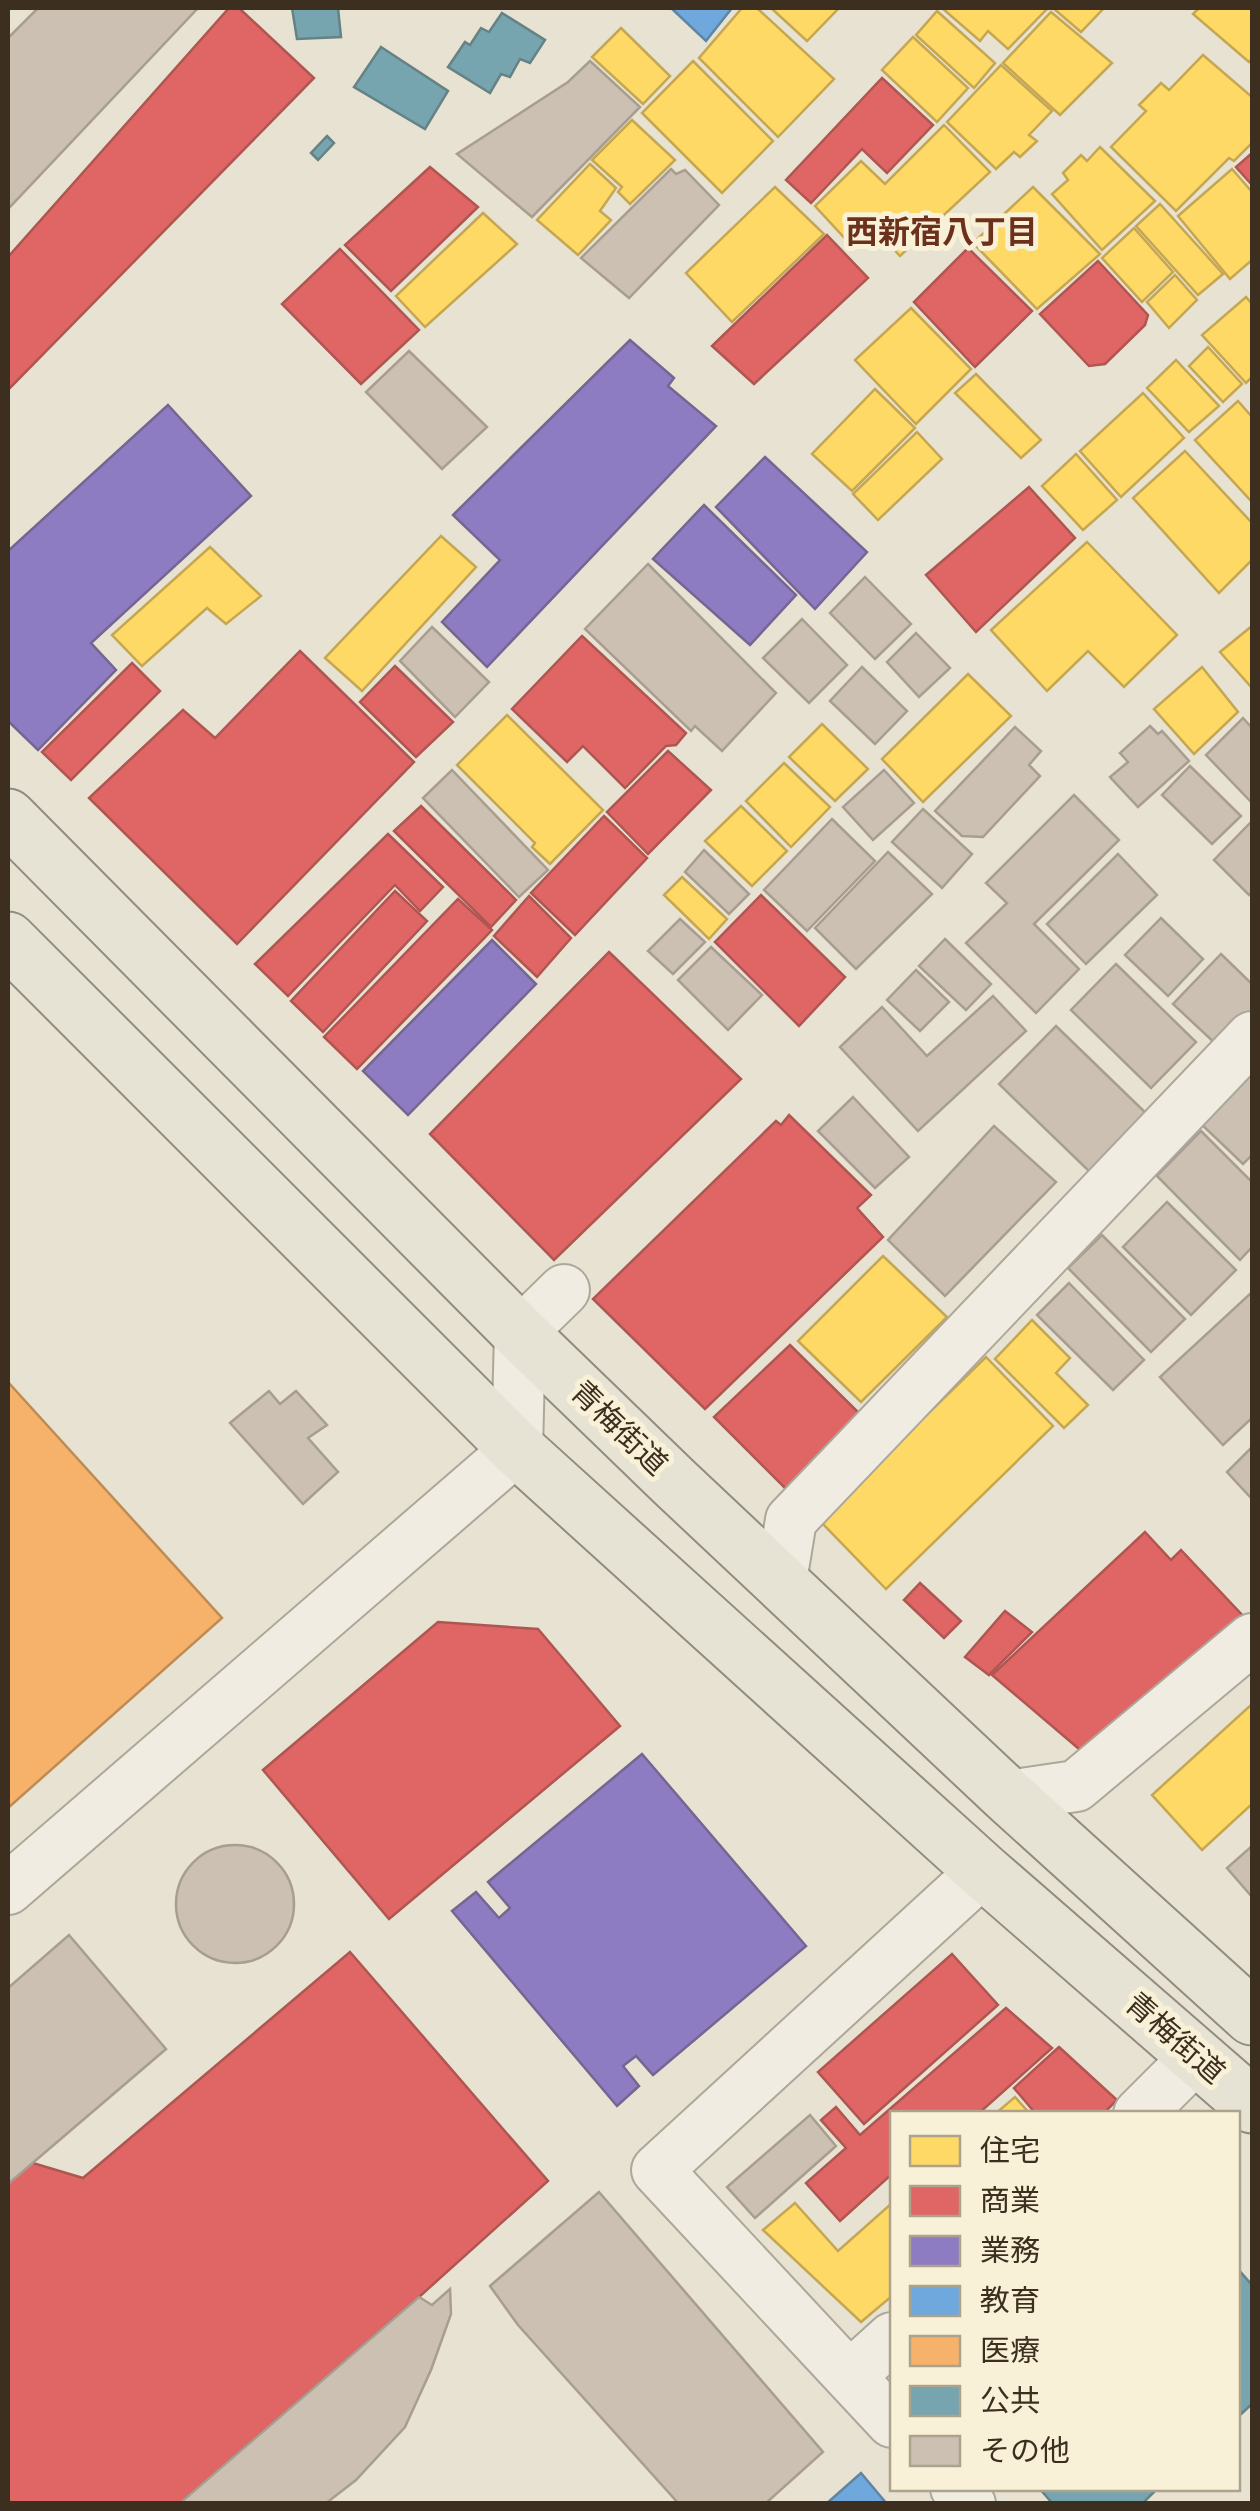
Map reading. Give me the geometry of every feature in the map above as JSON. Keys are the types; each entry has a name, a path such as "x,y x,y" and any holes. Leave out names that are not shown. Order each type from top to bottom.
{"main road":[{"name":"青梅街道","path":"8,817 520,1333 1008,1796 1252,2016"},
{"name":"青梅街道","path":"8,940 517,1449 983,1872 1252,2105"}],"street":[{"path":"781,1581 790,1520 1252,1038"},
{"path":"8,1889 517,1449 520,1333 564,1290"},
{"path":"1008,1796 1076,1786 1252,1639"},
{"path":"890,2420 657,2170 983,1872"},
{"path":"1142,2111 1196,2057"},
{"path":"850,2376 890,2340"}],"building: 住宅":[{"path":"742,8 757,8 834,79 778,137 699,58"},
{"path":"771,8 839,8 807,41"},
{"path":"942,8 1046,10 1008,49 988,31 980,41"},
{"path":"1053,8 1104,8 1081,32"},
{"path":"1199,8 1252,8 1249,62 1193,14"},
{"path":"937,11 995,63 974,88 916,35"},
{"path":"1051,12 1112,63 1060,115 1003,63"},
{"path":"621,28 670,76 643,104 592,57"},
{"path":"913,37 968,88 937,122 882,70"},
{"path":"1203,55 1252,97 1252,143 1234,161 1229,158 1176,211 1111,147 1146,111 1139,105 1161,83 1169,90"},
{"path":"693,61 773,141 722,193 642,113"},
{"path":"1001,65 1052,111 1029,135 1037,141 1020,157 1014,152 996,169 947,122"},
{"path":"632,120 675,160 630,204 618,192 622,187 592,160"},
{"path":"944,125 990,172 900,256 872,226 851,245 815,206 861,161 885,184"},
{"path":"1100,147 1155,201 1102,250 1052,194 1068,180 1063,173 1081,155 1087,161"},
{"path":"590,164 616,188 600,211 611,220 578,255 537,220"},
{"path":"1232,169 1252,192 1252,260 1230,279 1178,216"},
{"path":"775,187 824,234 732,322 686,273"},
{"path":"1033,187 1100,254 1037,309 973,243"},
{"path":"1160,204 1223,274 1198,295 1136,226"},
{"path":"483,213 517,244 425,327 396,296"},
{"path":"1134,228 1173,272 1142,302 1102,258"},
{"path":"1175,275 1197,300 1169,328 1147,302"},
{"path":"1246,297 1252,304 1252,377 1246,383 1202,335"},
{"path":"911,308 971,369 916,424 855,360"},
{"path":"1208,347 1242,384 1223,402 1189,366"},
{"path":"1176,360 1219,406 1189,432 1147,388"},
{"path":"976,374 1041,440 1021,458 955,393"},
{"path":"875,389 915,428 852,491 812,454"},
{"path":"1143,393 1184,438 1121,497 1080,451"},
{"path":"1238,401 1252,417 1252,502 1195,440"},
{"path":"917,432 942,459 878,520 853,494"},
{"path":"1185,451 1252,523 1252,560 1219,593 1133,498"},
{"path":"1076,454 1117,500 1083,530 1042,486"},
{"path":"441,536 476,567 362,691 325,658"},
{"path":"1087,542 1177,635 1124,687 1088,651 1047,691 991,630"},
{"path":"210,547 261,596 226,624 207,608 142,666 112,635"},
{"path":"1252,626 1252,688 1220,652"},
{"path":"1202,667 1238,712 1194,754 1154,709"},
{"path":"968,674 1011,716 923,802 882,759"},
{"path":"507,715 603,810 550,864 532,847 535,843 457,765"},
{"path":"822,724 868,769 835,801 789,757"},
{"path":"784,763 830,807 791,847 746,801"},
{"path":"741,806 787,851 752,886 705,841"},
{"path":"682,877 727,919 709,939 664,895"},
{"path":"883,1256 947,1317 861,1402 798,1341"},
{"path":"1032,1320 1070,1358 1056,1373 1088,1405 1064,1428 995,1359"},
{"path":"986,1357 1053,1426 886,1589 819,1520"},
{"path":"1252,1704 1252,1804 1202,1850 1152,1795"},
{"path":"1015,2097 1027,2111 999,2111"},
{"path":"795,2203 838,2251 890,2205 890,2298 861,2322 763,2230"}],"building: 商業":[{"path":"229,8 239,8 314,78 8,390 8,257"},
{"path":"882,78 933,125 887,173 862,149 811,203 786,180"},
{"path":"1252,153 1252,185 1236,167"},
{"path":"430,167 478,207 391,291 345,245"},
{"path":"827,235 868,278 754,384 712,346"},
{"path":"968,248 1032,311 975,367 914,302"},
{"path":"340,249 419,330 361,384 282,304"},
{"path":"1098,261 1148,315 1145,325 1105,364 1089,366 1040,314"},
{"path":"1029,487 1075,538 976,632 926,575"},
{"path":"582,636 686,733 676,745 666,746 625,788 583,746 567,762 512,709"},
{"path":"300,651 414,762 237,944 89,798 183,710 215,738"},
{"path":"132,663 160,691 71,780 42,752"},
{"path":"395,666 453,722 416,757 360,702"},
{"path":"668,751 711,790 648,854 607,812"},
{"path":"421,806 516,900 491,927 394,831"},
{"path":"604,816 647,858 575,935 531,893"},
{"path":"388,834 443,887 420,911 395,885 288,996 255,964"},
{"path":"395,891 427,921 323,1032 291,1001"},
{"path":"761,895 845,977 799,1026 715,942"},
{"path":"529,896 571,938 537,977 494,936"},
{"path":"458,899 492,930 357,1069 324,1037"},
{"path":"609,952 741,1079 554,1260 430,1134"},
{"path":"789,1115 871,1195 857,1208 883,1237 705,1409 593,1299 776,1121 781,1125"},
{"path":"790,1345 865,1419 791,1494 714,1417"},
{"path":"1145,1532 1171,1560 1181,1550 1244,1617 1092,1760 992,1675"},
{"path":"920,1583 961,1621 944,1638 904,1600"},
{"path":"1005,1611 1032,1632 989,1675 965,1657"},
{"path":"438,1622 538,1629 620,1726 389,1919 263,1770"},
{"path":"350,1952 548,2181 179,2504 8,2504 8,2166 33,2163 83,2178"},
{"path":"952,1954 998,2005 864,2124 818,2072"},
{"path":"1006,2008 1052,2048 981,2111 890,2111 890,2176 840,2221 806,2183 846,2148 821,2120 836,2107 860,2135"},
{"path":"1059,2047 1117,2100 1106,2111 1033,2111 1014,2088"}],"building: 業務":[{"path":"630,340 674,378 668,386 716,426 487,667 442,622 500,560 453,515"},
{"path":"168,405 251,496 91,643 116,670 38,750 8,721 8,551"},
{"path":"765,457 867,552 815,609 716,507"},
{"path":"704,505 796,595 750,645 653,559"},
{"path":"492,940 536,984 408,1115 363,1071"},
{"path":"642,1754 806,1946 653,2075 636,2056 623,2066 639,2086 617,2106 452,1911 476,1892 499,1918 510,1908 488,1882"}],"building: 教育":[{"path":"671,8 732,8 706,41"},
{"path":"861,2473 887,2504 826,2504"}],"building: 医療":[{"path":"8,1382 222,1618 8,1808"}],"building: 公共":[{"path":"292,8 338,8 341,37 297,39"},
{"path":"502,13 545,40 530,63 520,59 510,77 501,74 490,93 448,67 465,42 470,45 481,28 489,32"},
{"path":"381,47 448,91 425,129 354,87"},
{"path":"327,136 334,143 318,160 311,153"},
{"path":"1240,2271 1252,2285 1252,2404 1240,2415"},
{"path":"1042,2491 1155,2491 1142,2504 1053,2504"}],"building: その他":[{"path":"38,8 198,8 8,209 8,38"},
{"path":"590,61 640,107 532,217 457,154 568,82"},
{"path":"671,169 676,174 685,170 719,205 629,298 581,258"},
{"path":"409,351 487,427 442,469 366,392"},
{"path":"648,564 776,693 722,751 695,726 691,731 585,629"},
{"path":"865,577 911,624 875,659 830,613"},
{"path":"802,619 847,665 809,703 763,658"},
{"path":"432,627 489,682 455,717 400,661"},
{"path":"916,633 950,668 919,697 887,662"},
{"path":"862,667 907,711 875,744 830,701"},
{"path":"1243,718 1252,728 1252,803 1206,755"},
{"path":"1150,726 1158,734 1162,731 1189,761 1138,807 1110,777 1128,762 1120,753"},
{"path":"1015,727 1041,751 1029,765 1040,776 983,837 962,836 935,811"},
{"path":"1190,766 1241,816 1212,844 1162,795"},
{"path":"452,770 548,870 519,897 423,798"},
{"path":"884,770 914,803 873,840 843,807"},
{"path":"1074,795 1119,840 1034,924 1079,969 1036,1013 966,943 1007,903 986,883"},
{"path":"923,809 972,854 942,888 892,842"},
{"path":"832,819 875,861 807,931 764,890"},
{"path":"1252,821 1252,892 1249,895 1214,860"},
{"path":"704,850 749,894 729,914 685,872"},
{"path":"888,852 932,894 856,969 815,928"},
{"path":"1118,854 1157,895 1086,964 1047,924"},
{"path":"1161,918 1203,959 1168,996 1125,955"},
{"path":"680,919 705,942 673,974 648,951"},
{"path":"945,939 991,984 966,1010 919,966"},
{"path":"711,947 762,995 728,1030 678,980"},
{"path":"1221,954 1252,984 1252,1013 1219,1047 1173,1004"},
{"path":"1116,964 1196,1042 1151,1088 1071,1010"},
{"path":"916,970 949,1002 920,1031 887,1000"},
{"path":"993,996 1026,1031 918,1131 840,1047 882,1007 927,1056"},
{"path":"1056,1026 1150,1117 1093,1175 999,1084"},
{"path":"1252,1065 1252,1155 1243,1164 1198,1121"},
{"path":"853,1097 909,1157 875,1188 818,1131"},
{"path":"994,1126 1056,1182 945,1296 888,1240"},
{"path":"1201,1131 1252,1182 1252,1247 1240,1260 1157,1176"},
{"path":"1167,1202 1236,1270 1191,1315 1123,1247"},
{"path":"1102,1235 1185,1319 1151,1352 1068,1268"},
{"path":"1069,1283 1144,1360 1113,1390 1037,1315"},
{"path":"1252,1292 1252,1418 1223,1445 1160,1377"},
{"path":"269,1391 280,1404 296,1391 327,1425 308,1438 338,1472 303,1504 230,1423"},
{"path":"1252,1447 1252,1499 1227,1472"},
{"path":"235,1845 258,1849 277,1862 290,1881 294,1904 290,1927 277,1946 258,1959 235,1963 212,1959 193,1946 180,1927 176,1904 180,1881 193,1862 212,1849"},
{"path":"1252,1846 1252,1897 1227,1868"},
{"path":"69,1935 166,2049 8,2184 8,1988"},
{"path":"810,2115 836,2146 755,2218 727,2187"},
{"path":"599,2192 823,2452 765,2504 679,2504 518,2325 490,2286"},
{"path":"450,2289 451,2314 405,2427 356,2480 325,2504 179,2504 419,2297 432,2305"}],"district":[{"name":"西新宿八丁目","path":"942,232"}]}
